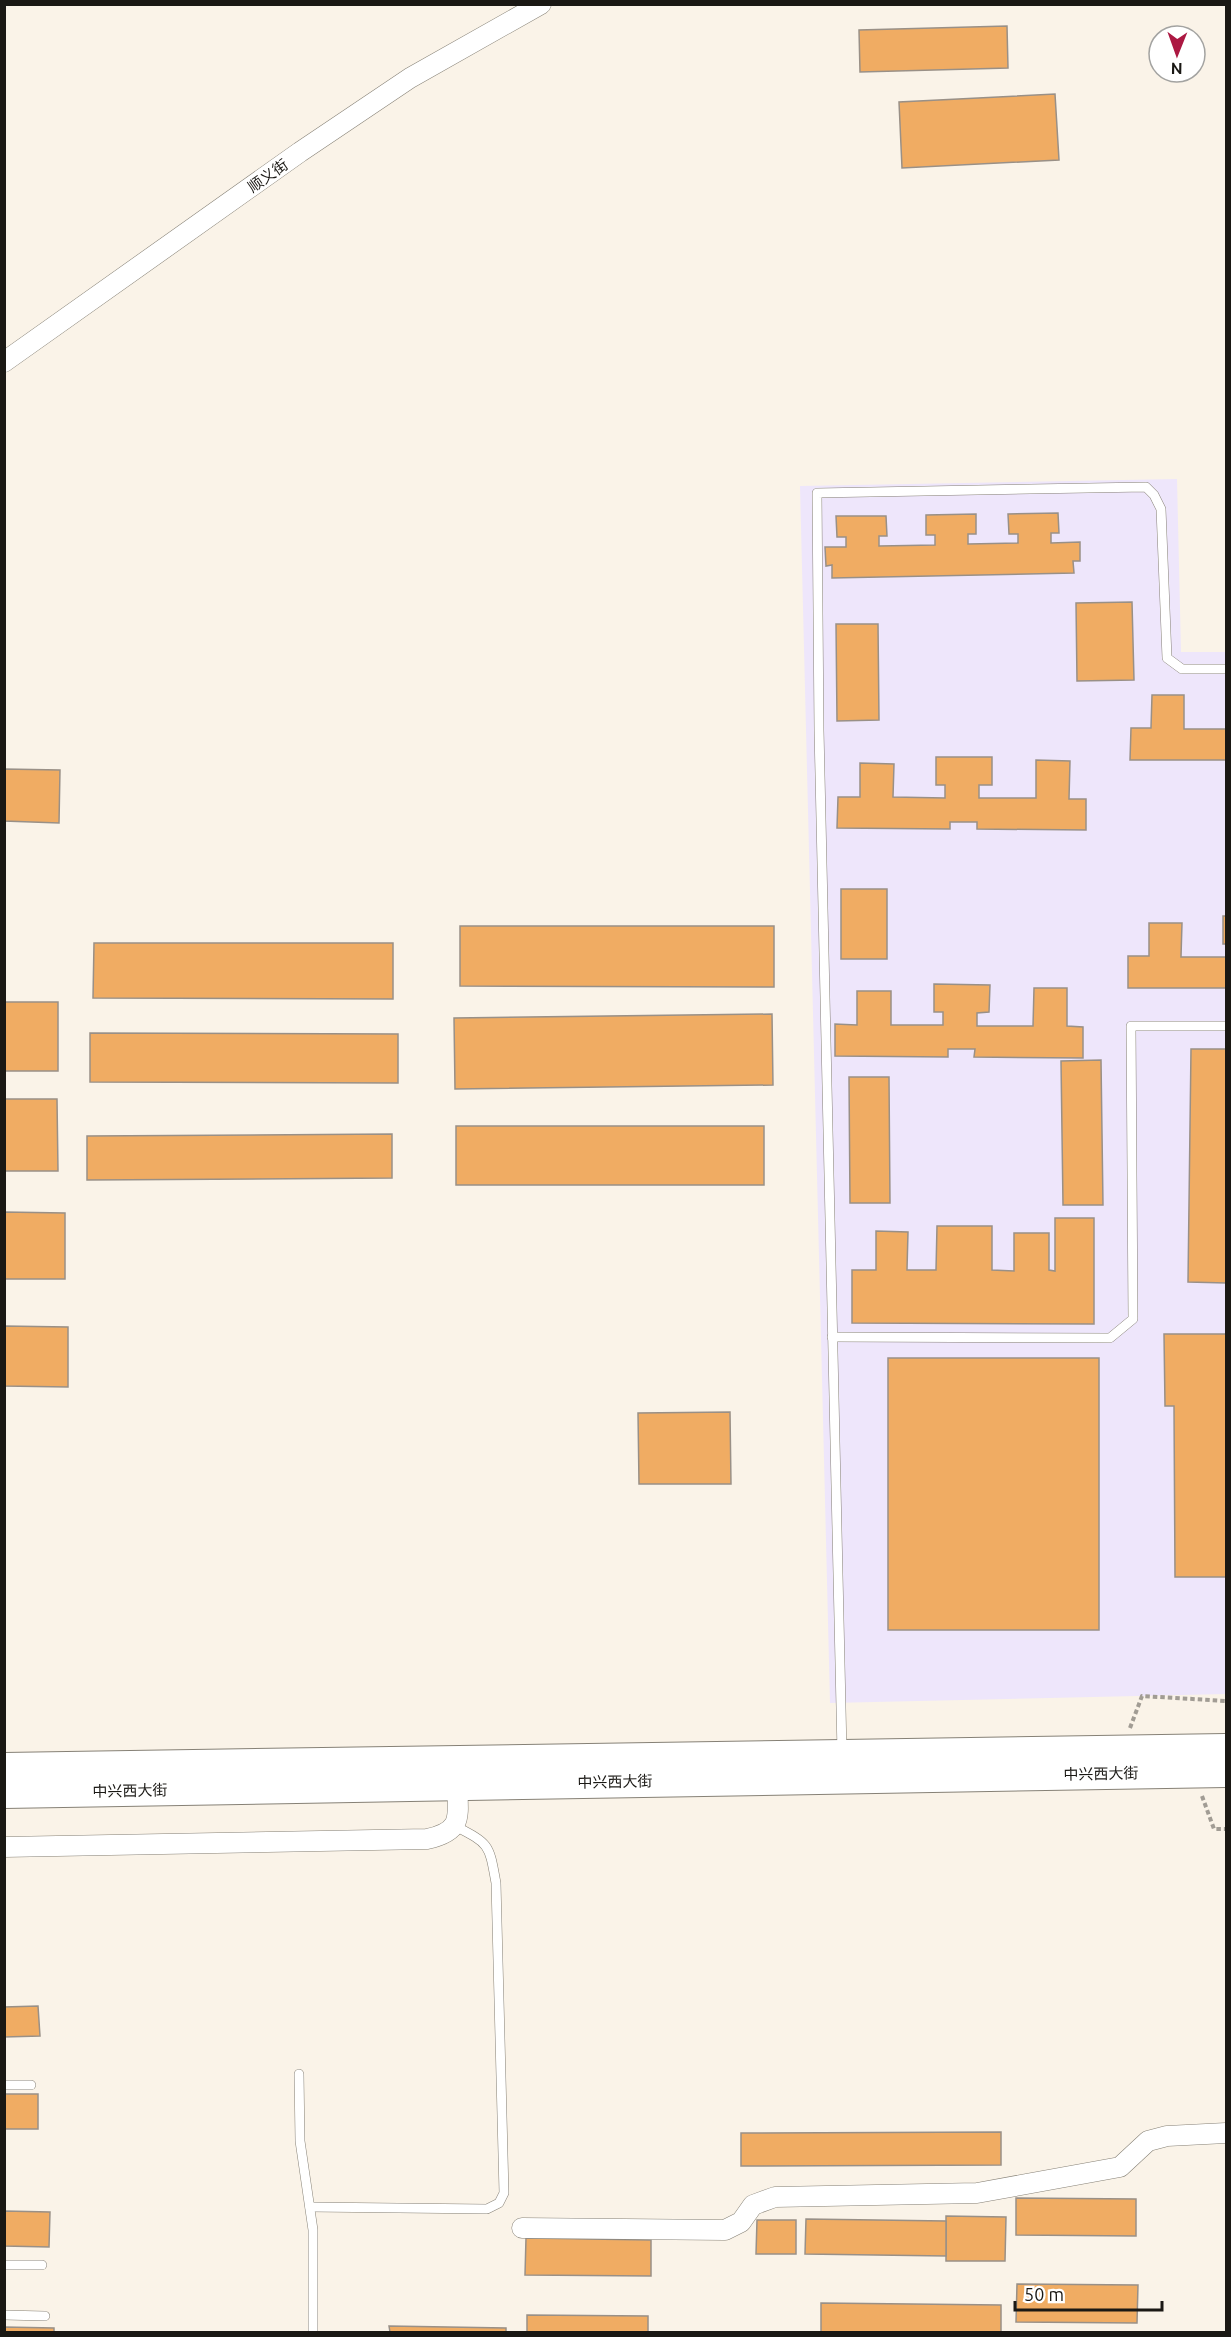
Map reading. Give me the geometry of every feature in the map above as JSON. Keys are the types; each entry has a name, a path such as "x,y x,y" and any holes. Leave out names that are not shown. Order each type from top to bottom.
{"main road":[{"name":"中兴西大街","path":"4,1768 1227,1749"},
{"name":"中兴西大街","path":"4,1793 1227,1772"}],"street":[{"name":"顺义街","path":"4,362 410,78 541,4"},
{"path":"4,1847 428,1839 450,1833 455,1826 458,1816 457,1784"},
{"path":"522,2228 725,2230 741,2222 753,2205 775,2197 977,2193 1120,2167 1148,2141 1167,2136 1227,2133"}],"lane":[{"path":"842,1755 819,730 818,493 1146,487 1154,495 1161,509 1167,658 1182,669 1227,669"},
{"path":"832,1337 1110,1338 1120,1331 1133,1319 1131,1026 1227,1026"},
{"path":"310,2207 488,2209 499,2203 504,2193 496,1883 492,1857 485,1842 455,1826"},
{"path":"299,2074 300,2141 310,2207 313,2332"},
{"path":"4,2085 31,2085"},
{"path":"4,2265 42,2265"},
{"path":"4,2315 45,2316"}],"path":[{"path":"1123,1750 1142,1696 1227,1701"},
{"path":"1193,1773 1214,1829 1227,1829"}],"shaded area":[{"path":"1177,479 1181,652 1226,652 1226,1694 830,1703 800,486"}],"building":[{"path":"1007,26 1008,68 860,72 859,30"},
{"path":"1055,94 1059,160 902,168 899,102"},
{"path":"1058,513 1059,533 1051,533 1051,543 1080,542 1080,561 1073,561 1074,573 832,578 832,565 826,566 825,547 846,547 846,537 837,537 836,516 886,516 887,536 879,536 879,546 935,545 935,535 926,535 926,515 976,514 976,534 968,534 968,544 1018,543 1018,534 1009,534 1008,514"},
{"path":"1132,602 1134,680 1077,681 1076,603"},
{"path":"836,624 878,624 879,720 837,721"},
{"path":"1152,695 1184,695 1184,729 1226,729 1226,760 1130,760 1131,728 1151,728"},
{"path":"936,757 992,757 992,785 979,785 979,798 1036,798 1036,760 1070,761 1069,799 1086,799 1086,830 977,829 977,822 950,822 950,829 837,828 838,797 860,797 860,763 894,764 893,797 945,798 945,785 936,785"},
{"path":"4,769 60,770 59,823 4,821"},
{"path":"841,889 887,889 887,959 841,959"},
{"path":"1223,916 1226,916 1226,944 1223,944"},
{"path":"1149,923 1182,923 1181,957 1226,957 1226,988 1128,988 1128,956 1149,956"},
{"path":"460,926 774,926 774,987 460,986"},
{"path":"94,943 393,943 393,999 93,998"},
{"path":"934,984 990,985 989,1012 977,1013 977,1026 1033,1026 1034,988 1067,988 1067,1026 1083,1027 1083,1058 974,1057 975,1049 948,1049 948,1057 835,1056 835,1024 857,1025 857,991 891,991 891,1025 943,1025 943,1012 934,1012"},
{"path":"4,1002 58,1002 58,1071 4,1071"},
{"path":"772,1014 773,1085 455,1089 454,1018"},
{"path":"90,1033 398,1034 398,1083 90,1082"},
{"path":"1191,1049 1226,1049 1226,1283 1188,1282"},
{"path":"1101,1060 1103,1205 1063,1205 1061,1061"},
{"path":"849,1077 889,1077 890,1203 850,1203"},
{"path":"4,1099 57,1099 58,1171 4,1171"},
{"path":"456,1126 764,1126 764,1185 456,1185"},
{"path":"392,1134 392,1178 87,1180 87,1136"},
{"path":"4,1212 65,1213 65,1279 4,1279"},
{"path":"1055,1218 1094,1218 1094,1324 852,1323 852,1270 876,1270 876,1231 908,1232 907,1270 936,1270 937,1226 992,1226 992,1270 1014,1271 1014,1233 1049,1233 1049,1270 1055,1271"},
{"path":"4,1326 68,1327 68,1387 4,1386"},
{"path":"1164,1334 1226,1334 1226,1577 1175,1577 1174,1406 1165,1406"},
{"path":"888,1358 1099,1358 1099,1630 888,1630"},
{"path":"730,1412 731,1484 639,1484 638,1413"},
{"path":"38,2006 40,2036 4,2037 4,2007"},
{"path":"4,2094 38,2094 38,2129 4,2129"},
{"path":"1001,2132 1001,2165 741,2166 741,2133"},
{"path":"1016,2198 1136,2199 1136,2236 1016,2235"},
{"path":"4,2211 50,2212 49,2247 4,2246"},
{"path":"946,2216 1006,2217 1005,2261 946,2261"},
{"path":"806,2219 946,2221 946,2256 805,2254"},
{"path":"757,2220 796,2220 796,2254 756,2254"},
{"path":"526,2238 651,2240 651,2276 525,2275"},
{"path":"1017,2284 1138,2285 1137,2323 1016,2322"},
{"path":"821,2303 1001,2305 1001,2332 821,2332"},
{"path":"527,2315 648,2316 648,2332 527,2332"},
{"path":"389,2326 506,2328 506,2332 390,2332"},
{"path":"4,2327 54,2328 54,2332 4,2332"}]}
